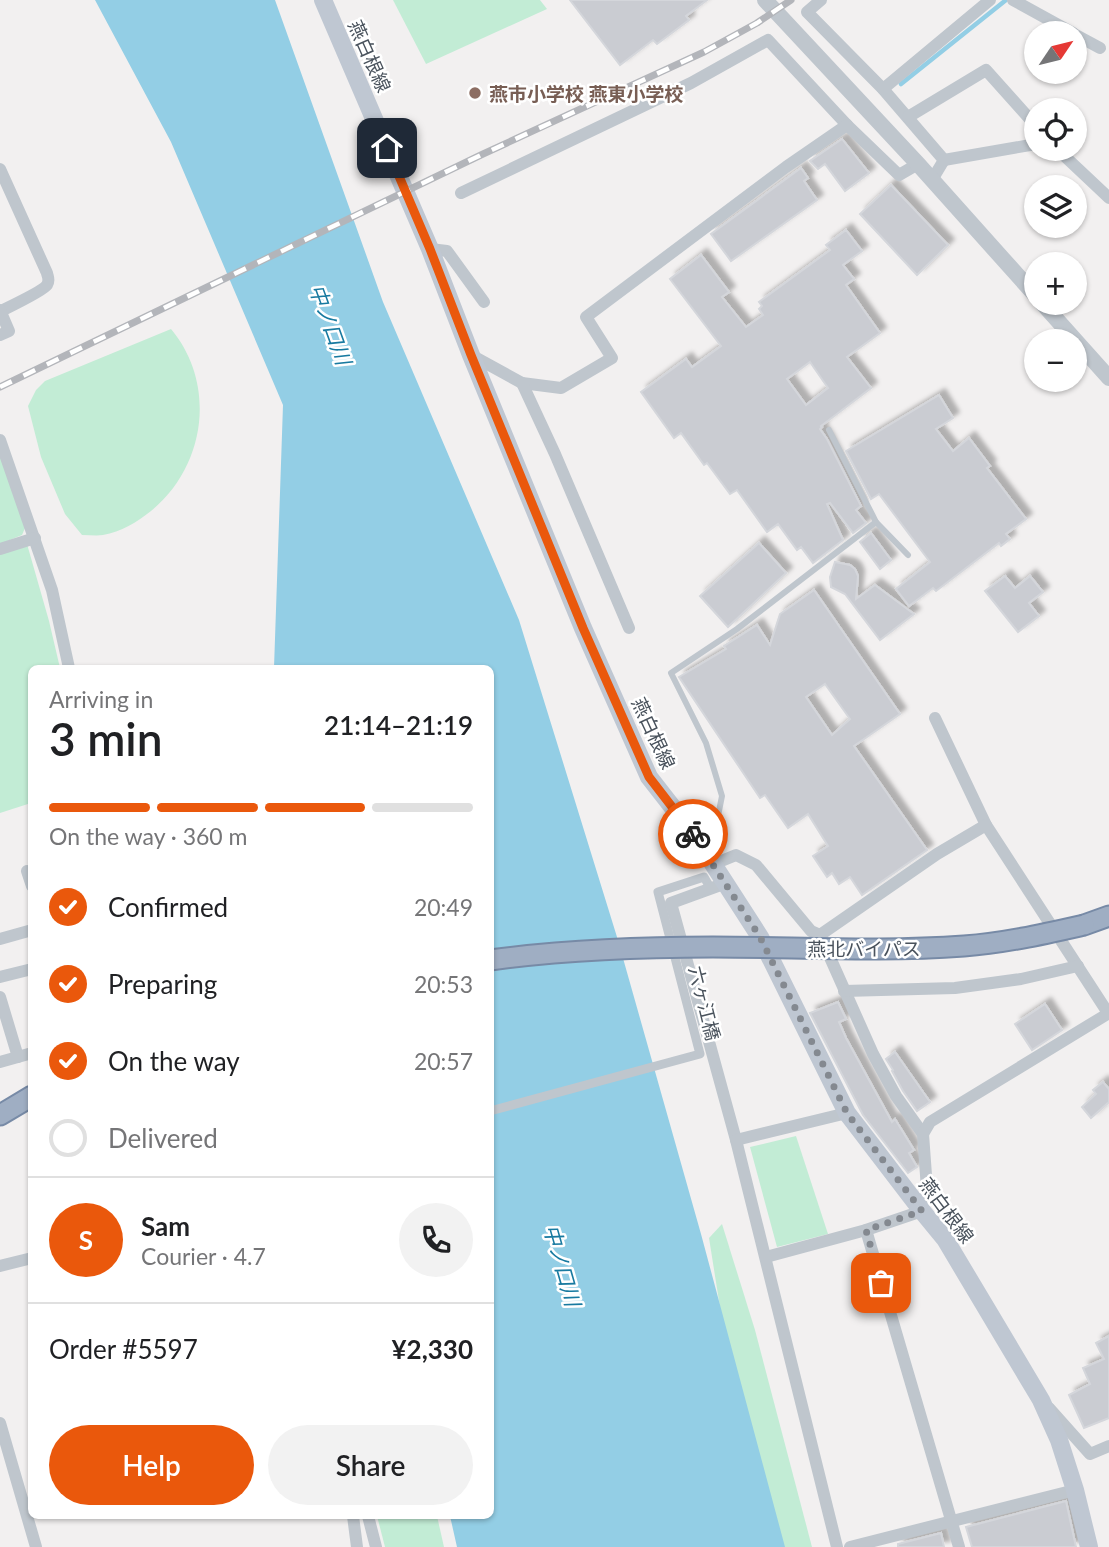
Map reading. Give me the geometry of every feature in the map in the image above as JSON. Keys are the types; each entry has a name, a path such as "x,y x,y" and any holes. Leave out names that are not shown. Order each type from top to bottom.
{"highway":[{"name":"燕北バイパス","path":"494,960 646,947 892,950 966,946 1024,939 1084,925 1109,916"},
{"path":"0,1115 28,1099"}],"main road":[{"name":"燕白根線","path":"323,0 430,249 583,628 649,777 714,864 718,886 760,937 847,1113 945,1239 1041,1400 1059,1440 1089,1547"}],"street":[{"path":"765,0 1024,283"},
{"path":"821,0 807,12 883,89 944,160"},
{"path":"883,89 990,0"},
{"path":"1013,0 1051,21"},
{"path":"461,193 691,83 768,40 899,175 918,164"},
{"path":"1087,41 1100,48"},
{"path":"908,117 986,70 1024,113"},
{"path":"471,355 522,383 561,388 612,358 586,317 786,167 848,125"},
{"path":"932,180 944,160 1024,146"},
{"path":"1070,161 1109,198"},
{"path":"0,169 49,281 41,290 0,311 9,331 0,335"},
{"path":"430,249 447,251 484,302"},
{"path":"1053,315 1109,379"},
{"path":"522,383 629,628"},
{"path":"0,440 52,590 68,665"},
{"path":"0,549 34,538"},
{"path":"923,1134 930,1122 1109,1013 986,825 935,718"},
{"path":"820,935 937,854 986,825"},
{"path":"714,864 736,855 756,865 811,931 820,935 873,1054 896,1096 923,1134 927,1189 922,1211 866,1230 766,1257"},
{"name":"六ヶ江橋","path":"494,1110 700,1054 658,892 704,877 718,886"},
{"path":"718,886 671,903 766,1257 836,1547"},
{"path":"0,939 28,931"},
{"path":"844,991 956,988 1021,979 1077,966"},
{"path":"0,977 28,970"},
{"path":"0,997 18,1058"},
{"path":"0,1062 28,1054"},
{"path":"736,1140 847,1113"},
{"path":"866,1230 959,1547"},
{"path":"0,1266 28,1259"},
{"path":"1041,1400 1090,1454 1109,1446"},
{"path":"0,1423 36,1547"},
{"path":"850,1547 1075,1490"},
{"path":"353,1519 357,1547"},
{"path":"369,1519 376,1547"}],"lane":[{"path":"829,430 876,522 908,555"},
{"path":"695,836 716,826 722,796 706,743 671,673 737,629 876,522"}],"green space":[{"path":"393,0 540,0 547,9 426,64"},
{"path":"171,329 186,351 195,374 199,424 194,448 170,493 151,511 134,523 110,534 82,535 65,514 41,457 28,406 36,390 45,381"},
{"path":"0,451 25,528 22,535 0,544"},
{"path":"27,544 59,665 28,665 28,804 0,813 0,553"},
{"path":"796,1136 828,1234 777,1247 750,1147"},
{"path":"722,1224 755,1330 812,1547 776,1547 729,1364 709,1238"},
{"path":"378,1519 438,1519 444,1547 385,1547"}],"water":[{"name":"中ノ口川","path":"95,0 275,0 383,302 519,620 617,937 701,1234 785,1547 457,1547 451,1519 494,1519 494,665 274,665 283,405 171,142"}],"building":[{"path":"570,0 707,0 686,16 689,20 657,44 653,40 620,65"},
{"path":"842,139 869,173 845,191 825,164 818,169 810,161"},
{"path":"801,168 808,178 804,181 817,200 731,261 711,234"},
{"path":"891,185 948,245 917,275 860,214"},
{"path":"846,230 862,251 843,265 854,279 846,285 880,333 847,357 871,388 820,429 861,506 856,510 866,523 853,533 830,503 827,504 843,540 813,563 801,547 797,550 778,524 767,532 737,490 730,494 707,463 704,465 681,433 674,438 641,392 686,359 692,367 721,346 670,279 701,255 729,292 722,297 746,327 763,315 759,302 830,250 826,245","holes":["810,362 828,388 806,405 787,379"]},
{"path":"939,395 953,418 936,429 953,451 969,438 990,466 987,468 1026,519 1006,534 1010,539 1001,546 999,543 936,591 933,588 909,606 896,589 930,562 879,494 871,499 846,451"},
{"path":"871,533 891,560 880,569 860,542"},
{"path":"759,543 786,573 728,627 700,596"},
{"path":"835,562 850,565 855,569 858,576 856,599 875,585 914,614 880,640 845,594 831,587 830,577"},
{"path":"1005,576 1015,588 1030,576 1043,592 1029,603 1039,616 1018,632 985,591"},
{"path":"814,590 900,714 854,746 927,850 862,895 850,877 839,884 832,873 827,877 813,856 828,846 808,814 788,828 765,795 760,798 679,677 726,649 724,646 757,625 770,645 780,614","holes":["825,684 850,719 832,735 806,697"]},
{"path":"838,1002 846,1019 839,1022 846,1038 892,1122 895,1119 914,1150 909,1153 917,1167 908,1173 863,1115 810,1013"},
{"path":"1045,1004 1062,1030 1032,1050 1015,1024"},
{"path":"895,1052 930,1102 917,1111 886,1059"},
{"path":"1103,1082 1109,1089 1109,1102 1091,1118 1082,1107 1096,1094 1093,1090"},
{"path":"1109,1336 1109,1418 1084,1428 1069,1395 1090,1384 1083,1368 1104,1359 1096,1343"},
{"path":"1066,1501 1076,1547 972,1547 966,1527"},
{"path":"941,1533 944,1547 898,1547 898,1544"}],"waterway":[{"path":"901,84 1006,0"}],"railway":[{"path":"0,387 483,154 704,52 757,23 791,0"}],"way so far":[{"path":"693,834 760,937 847,1113 922,1211 866,1230 881,1283"}],"place":[{"name":"燕市小学校 燕東小学校","path":"475,93"}],"route":[{"path":"387,148 583,628 649,777 693,834"}]}
